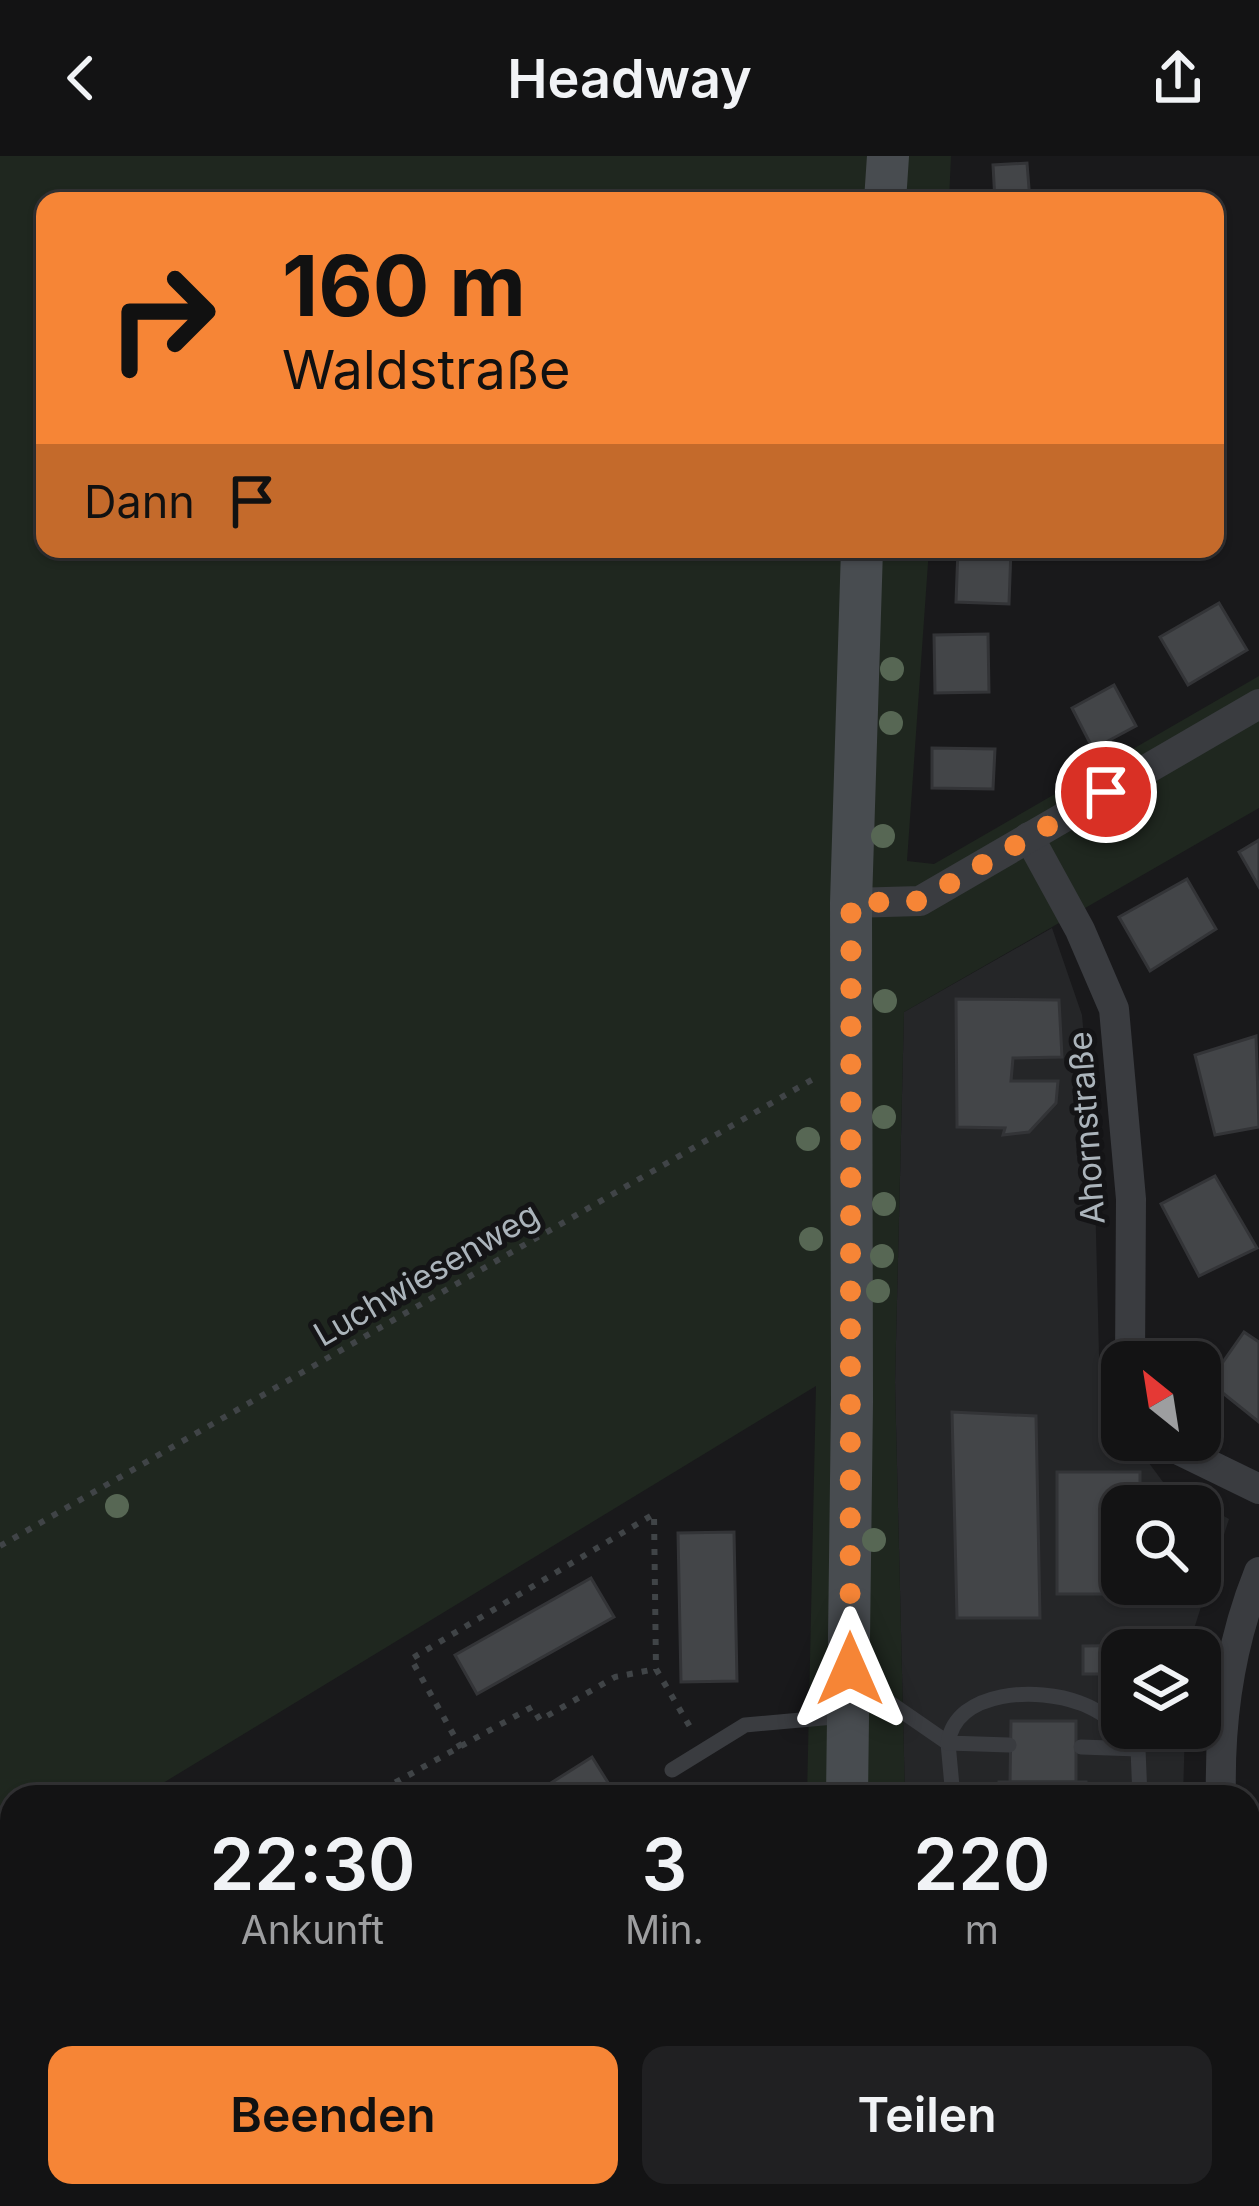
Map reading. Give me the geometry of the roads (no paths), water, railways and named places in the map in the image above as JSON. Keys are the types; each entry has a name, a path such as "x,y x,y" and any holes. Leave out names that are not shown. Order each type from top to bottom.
{"main road":[{"path":"886,192 888,156"},
{"path":"847,1785 851,903 862,558"}],"street":[{"path":"851,903 920,901 1259,704"},
{"name":"Ahornstraße","path":"1029,837 1080,930 1114,1009 1131,1199 1130,1341"},
{"path":"1202,1461 1259,1489"},
{"path":"1221,1785 1220,1736 1240,1619 1259,1572"}],"lane":[{"path":"850,1669 948,1743 1009,1745"},
{"path":"951,1785 950,1728 967,1709 996,1697 1044,1696 1077,1701 1101,1715"},
{"path":"672,1771 745,1725 848,1716"},
{"path":"1081,1747 1101,1748"},
{"path":"1138,1749 1140,1785"}]}
